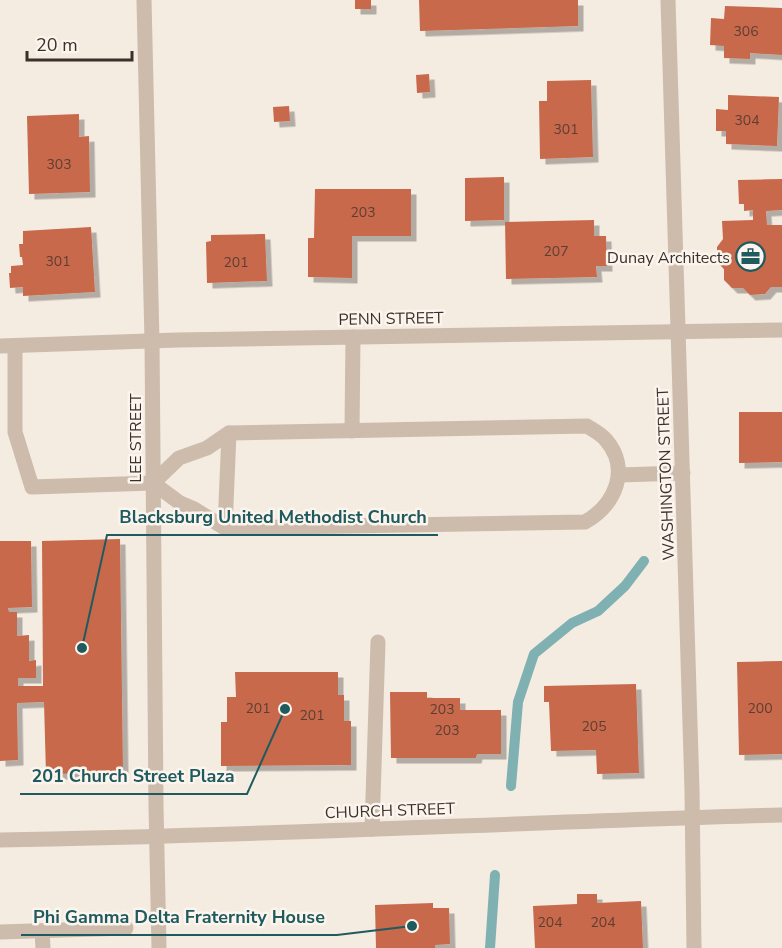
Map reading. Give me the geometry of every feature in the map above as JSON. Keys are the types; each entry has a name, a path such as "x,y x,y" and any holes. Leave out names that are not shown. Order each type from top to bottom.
{"street":[{"name":"LEE STREET","path":"144,0 152,341 159,948"},
{"name":"WASHINGTON STREET","path":"668,0 683,473 694,948"},
{"name":"PENN STREET","path":"8,346 152,341 782,330"},
{"path":"352,431 353,337"},
{"path":"8,346 15,432 32,487 153,483 180,503 225,528 585,522 598,514 609,502 618,484 619,475 613,450 605,438 587,426 229,433 207,448 179,458 153,483"},
{"path":"225,528 229,433"},
{"path":"619,475 683,473"},
{"path":"372,829 378,642"},
{"name":"CHURCH STREET","path":"0,840 156,837 782,815"},
{"path":"0,932 126,928"},
{"path":"42,931 43,948"}],"building":[{"path":"355,0 371,0 371,9 355,9"},
{"path":"419,0 578,0 578,26 420,31"},
{"path":"725,6 782,8 782,55 750,53 750,59 724,58 724,46 710,45 711,18 724,19"},
{"path":"429,74 430,92 417,93 416,75"},
{"path":"591,80 593,157 540,159 539,101 547,101 547,81"},
{"path":"728,95 779,97 777,146 726,144 726,131 716,131 716,109 728,110"},
{"path":"289,106 290,121 274,122 273,107"},
{"path":"79,114 79,137 89,136 90,192 29,194 27,116"},
{"path":"504,177 504,220 465,221 465,178"},
{"path":"782,179 782,210 766,211 767,225 782,225 782,287 771,287 765,294 750,295 743,288 732,288 724,280 724,269 717,262 717,247 723,239 722,221 753,220 753,210 744,211 744,204 739,204 738,180"},
{"path":"315,189 411,189 411,236 352,236 352,278 308,277 308,238 314,238"},
{"path":"594,220 594,236 606,236 607,266 596,266 597,277 506,279 505,222"},
{"path":"91,227 95,292 23,296 23,287 10,288 11,266 23,265 19,244 23,244 23,231"},
{"path":"265,234 267,281 207,283 206,242 211,241 211,235"},
{"path":"739,412 782,412 782,462 739,463"},
{"path":"120,539 123,773 46,774 44,702 17,703 18,760 0,761 0,541 31,541 32,607 8,608 9,612 17,612 17,636 29,635 29,661 36,660 36,678 18,678 18,686 43,686 42,541"},
{"path":"782,661 782,754 739,755 737,662"},
{"path":"235,672 338,672 338,695 344,695 344,721 351,721 351,765 221,766 221,722 227,722 227,697 236,697"},
{"path":"636,684 639,773 597,774 596,750 551,751 549,702 544,702 544,686"},
{"path":"390,692 427,692 427,698 460,698 460,710 501,710 501,754 477,754 476,758 391,758"},
{"path":"577,894 597,894 597,903 641,901 643,948 535,948 533,906 577,904"},
{"path":"433,903 433,908 449,908 450,944 435,945 435,948 376,948 375,905"}],"waterway":[{"path":"511,786 518,702 534,654 572,623 598,611 625,586 644,561"},
{"path":"490,948 495,875"}],"place":[{"name":"Dunay Architects","path":"751,257"},
{"name":"Blacksburg United Methodist Church","path":"82,648"},
{"name":"201 Church Street Plaza","path":"285,709"},
{"name":"Phi Gamma Delta Fraternity House","path":"412,926"}]}
